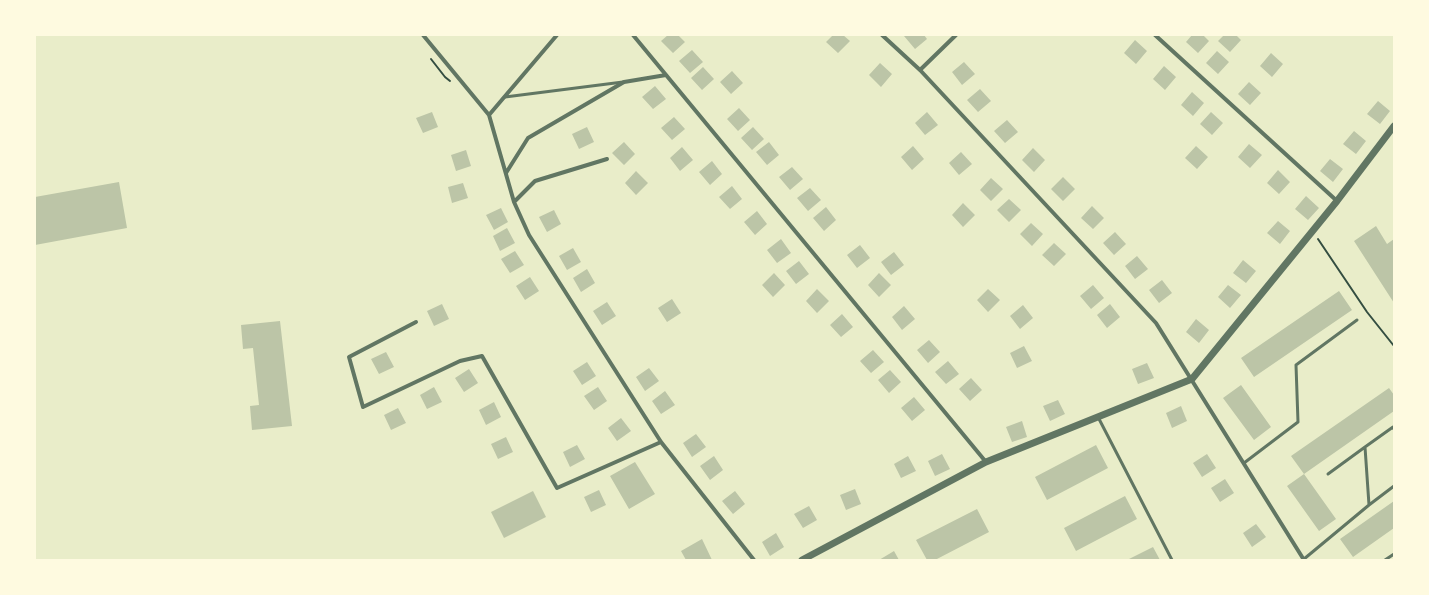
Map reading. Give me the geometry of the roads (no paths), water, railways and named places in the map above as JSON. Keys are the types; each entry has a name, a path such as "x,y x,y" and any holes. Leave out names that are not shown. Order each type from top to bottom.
{"street":[{"path":"422,35 489,115 514,202 529,235 661,442 754,560"},
{"path":"489,115 557,35"},
{"path":"633,35 986,462"},
{"path":"882,35 920,70 1156,323 1304,560"},
{"path":"920,70 956,35"},
{"path":"1155,35 1337,201"},
{"path":"506,173 528,138 624,82 666,75"},
{"path":"802,560 986,462 1192,379 1337,201 1394,126"},
{"path":"514,202 535,181 607,159"},
{"path":"416,322 349,357 363,407 460,361 482,356 558,488 661,442"}],"lane":[{"path":"504,97 624,82"},
{"path":"1244,463 1298,422 1296,365 1357,320"},
{"path":"1098,417 1172,560"},
{"path":"1328,474 1365,447 1393,428 1394,429"},
{"path":"1365,447 1369,505"},
{"path":"1304,560 1369,505 1394,486"},
{"path":"1385,560 1394,554"}]}
